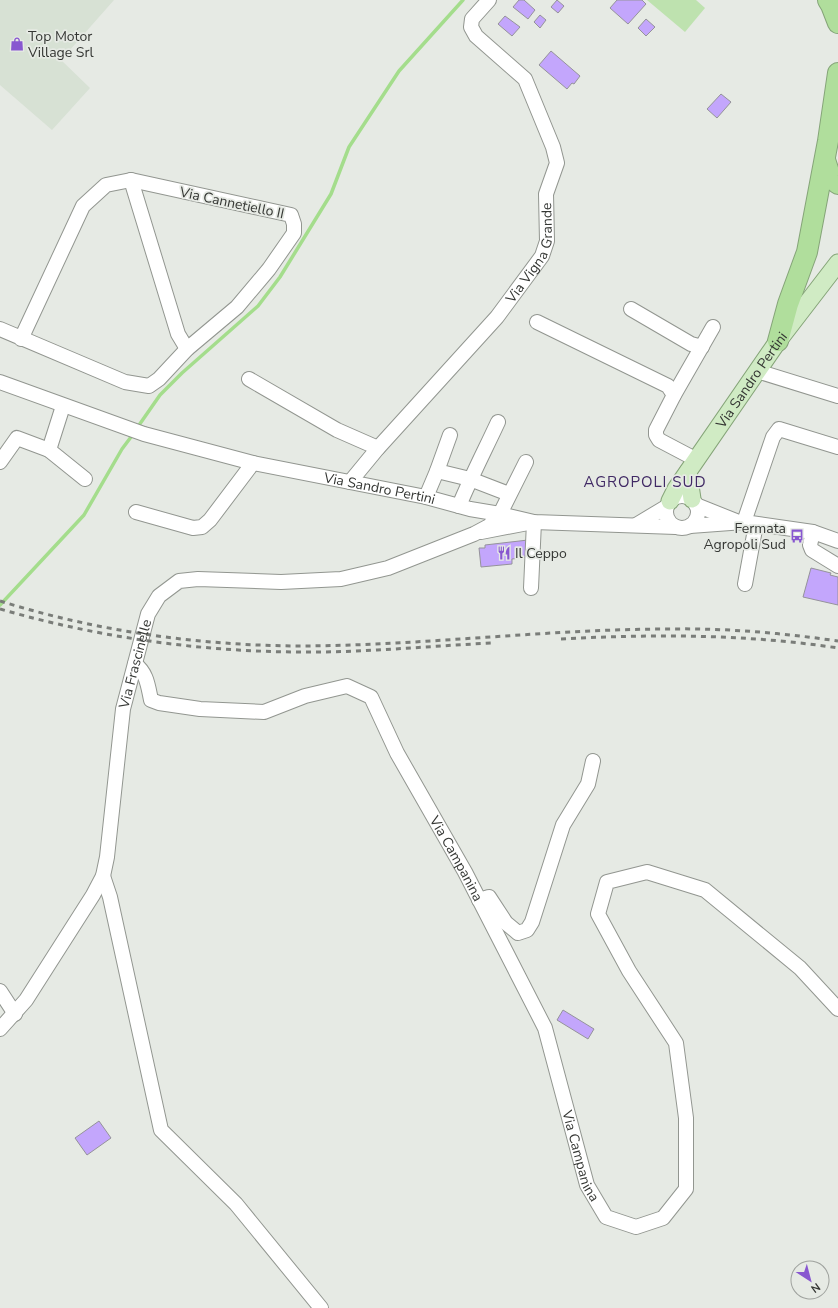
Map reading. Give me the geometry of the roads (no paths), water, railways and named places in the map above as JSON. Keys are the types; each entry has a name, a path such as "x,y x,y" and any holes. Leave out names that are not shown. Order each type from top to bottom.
{"highway":[{"path":"828,0 838,23"},
{"path":"778,341 788,304 807,252 825,160 838,73"},
{"path":"838,109 838,125"},
{"path":"825,160 831,178 838,184"}],"main road":[{"name":"Via Sandro Pertini","path":"668,504 676,489 778,341 838,263"},
{"path":"692,466 694,502"}],"street":[{"name":"Via Vigna Grande","path":"350,482 378,448 497,317 542,256 547,241 546,194 557,163 545,125 525,79 476,36 470,27 472,19 488,0"},
{"path":"131,180 178,334 187,349"},
{"name":"Via Cannetiello II","path":"0,329 21,339 125,382 149,386 159,379 187,349 237,307 268,269 294,233 294,224 291,215 131,180 106,185 83,206 21,339"},
{"path":"631,309 691,344 702,347"},
{"path":"537,322 668,386 674,395"},
{"path":"692,466 659,440 656,435 656,430 713,327"},
{"path":"757,371 838,396"},
{"path":"249,379 337,430 378,448"},
{"name":"Via Sandro Pertini","path":"0,382 62,406 144,434 253,463 426,497 534,522 676,527"},
{"path":"49,450 62,406"},
{"path":"475,531 478,523 477,515 465,507 470,479 480,462 498,422"},
{"path":"745,584 746,523 773,437 779,429 838,447"},
{"path":"426,497 438,471 450,435"},
{"path":"0,462 16,438 49,450 86,479"},
{"path":"495,513 509,494 526,462"},
{"path":"136,512 193,528 202,527 210,520 253,463"},
{"path":"438,471 470,479 509,494"},
{"path":"746,523 694,502 688,497 678,496 668,504 665,512 668,521 680,528 690,526 746,523 813,532 838,540"},
{"path":"690,526 694,523 698,514 694,502"},
{"name":"Via Sandro Pertini","path":"636,525 668,504"},
{"name":"Via Frascinelle","path":"0,1030 15,1014 34,987 93,895 103,876 107,857 123,709 148,614 159,596 179,581 281,582 341,580 388,568 489,526 495,513"},
{"path":"531,588 534,522"},
{"name":"Via Frascinelle","path":"475,531 534,522"},
{"path":"813,532 810,545 812,550 838,566"},
{"name":"Via Campanina","path":"134,664 140,668 145,676 151,700 200,708 264,712 305,696 347,686 371,697 397,753 465,872 545,1028 587,1185 606,1217 636,1227 663,1218 686,1189 686,1118 676,1044 629,971 598,914 607,882 647,872 705,890 800,968 838,1009"},
{"path":"480,900 490,897 506,923 518,933 527,930 532,922 563,825 588,784 593,761"},
{"path":"103,876 110,897 161,1130 236,1204 321,1308"},
{"path":"0,991 15,1014"}],"waterway":[{"path":"137,428 160,395 182,373 258,306 280,277 331,194 349,147 399,71 463,0"},
{"path":"0,605 84,515 122,449 134,433"}],"railway":[{"path":"0,601 36,612 109,628 184,639 259,645 343,645 576,632 669,629 712,629 838,641"},
{"path":"0,609 36,619 110,635 146,641 221,649 321,652 493,643"},
{"path":"561,639 631,636 700,636 769,640 838,648"}],"place":[{"name":"Top Motor Village Srl","path":"17,44"},
{"name":"Fermata Agropoli Sud","path":"797,536"},
{"name":"Il Ceppo","path":"504,553"}],"district":[{"name":"AGROPOLI SUD","path":"645,482"}]}
